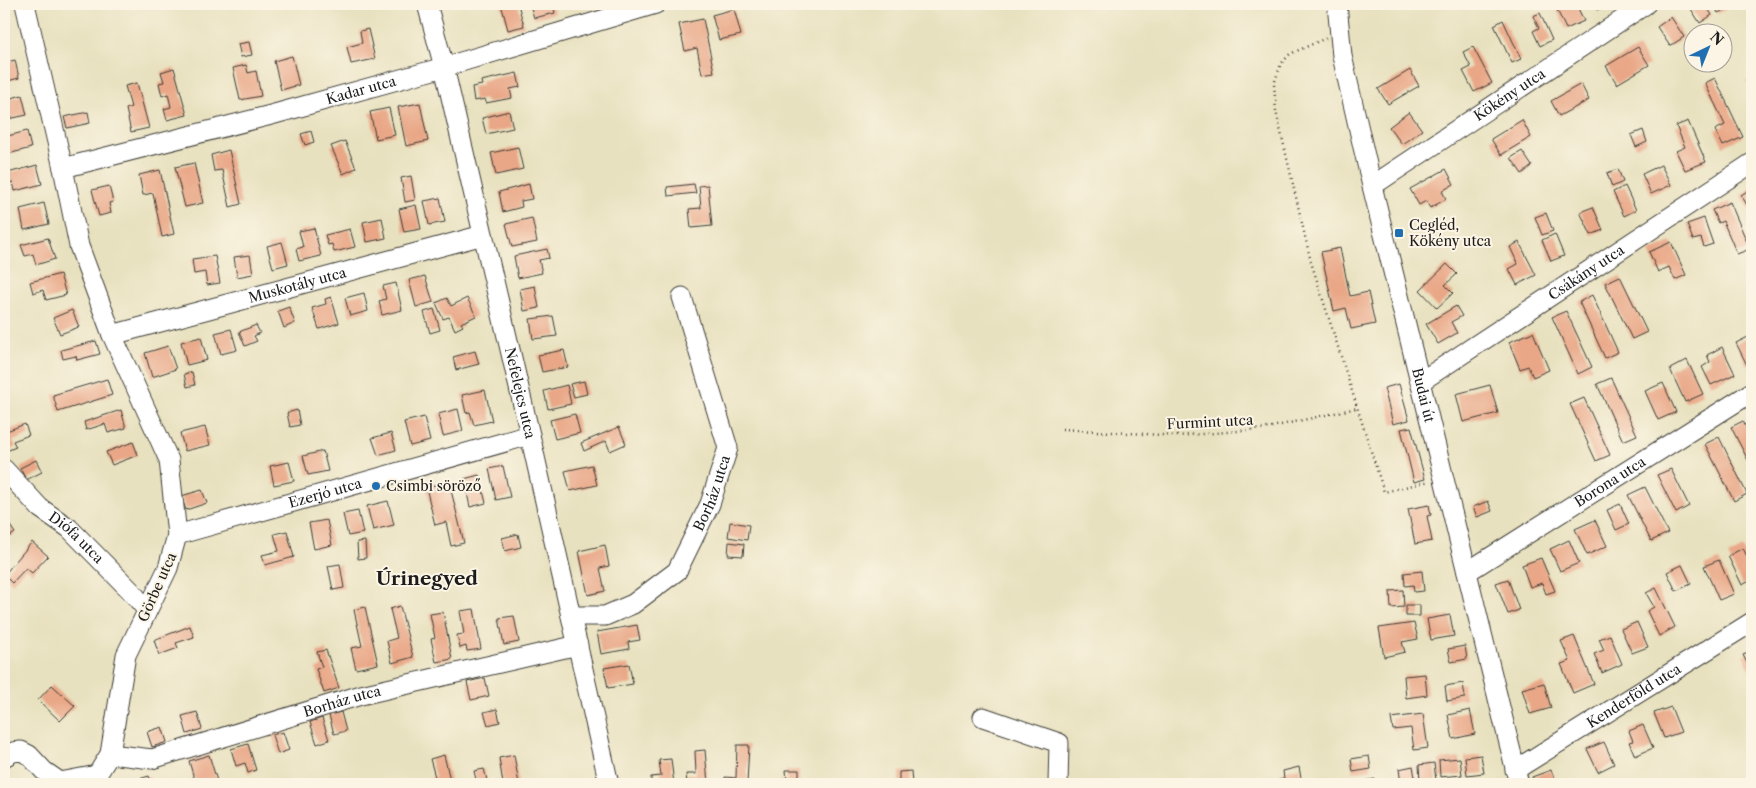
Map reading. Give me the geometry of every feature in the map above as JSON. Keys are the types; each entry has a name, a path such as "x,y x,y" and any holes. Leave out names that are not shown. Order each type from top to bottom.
{"street":[{"name":"Görbe utca","path":"25,4 79,246 112,334 170,460 178,535 168,568 126,655 110,754 96,780"},
{"name":"Nefelejcs utca","path":"427,4 444,67 530,435 609,784"},
{"name":"Kadar utca","path":"63,168 262,117 444,67 656,4"},
{"name":"Budai út","path":"1337,4 1342,56 1372,186 1517,777"},
{"name":"Kökény utca","path":"1372,186 1646,4"},
{"name":"Csákány utca","path":"1420,382 1752,163"},
{"name":"Muskotály utca","path":"112,334 483,235"},
{"name":"Borház utca","path":"571,616 605,616 633,604 677,571 710,504 728,448 682,298"},
{"name":"Borona utca","path":"1467,572 1752,392"},
{"name":"Ezerjó utca","path":"178,535 530,435"},
{"name":"Diófa utca","path":"4,469 40,508 69,528 147,610"},
{"name":"Kenderföld utca","path":"1517,777 1752,622"},
{"name":"Borház utca","path":"110,754 152,759 361,695 578,645"},
{"path":"983,717 1058,743 1058,784"},
{"path":"4,757 13,752 21,751 29,755 44,771 60,782 96,780"}],"path":[{"path":"1340,32 1290,54 1281,64 1274,84 1276,111 1311,262 1384,492 1443,477"},
{"name":"Furmint utca","path":"1062,429 1178,436 1263,429 1358,408"}],"building":[{"path":"501,4 518,4 524,26 508,30"},
{"path":"530,4 553,4 555,13 534,18"},
{"path":"1562,4 1576,4 1584,21 1566,29 1557,10 1564,7"},
{"path":"1594,4 1609,4 1597,10"},
{"path":"1692,4 1705,4 1712,15 1699,22 1689,6"},
{"path":"1714,4 1733,4 1734,5 1718,13"},
{"path":"734,9 741,35 719,40 712,15"},
{"path":"1540,13 1552,40 1540,46 1533,31 1539,28 1533,16"},
{"path":"1671,17 1684,37 1670,46 1657,27"},
{"path":"703,19 714,72 702,74 697,48 685,51 679,24"},
{"path":"1503,20 1521,59 1512,63 1494,25"},
{"path":"368,29 375,59 351,64 347,47 362,43 360,31"},
{"path":"249,42 252,55 241,57 238,44"},
{"path":"1473,47 1492,83 1474,92 1463,71 1471,67 1463,52"},
{"path":"1638,47 1649,65 1617,84 1606,66"},
{"path":"292,56 299,85 281,90 274,61"},
{"path":"15,60 19,78 4,82 4,63"},
{"path":"246,65 248,73 256,71 261,96 240,100 233,68"},
{"path":"174,68 187,115 167,120 164,109 171,107 168,94 162,96 159,83 164,82 161,72"},
{"path":"1410,70 1419,86 1388,104 1378,89"},
{"path":"517,73 520,87 510,89 512,98 486,103 485,99 474,101 472,87 482,85 481,81"},
{"path":"1715,78 1743,137 1723,146 1715,130 1725,125 1705,83"},
{"path":"1752,78 1752,93 1746,81"},
{"path":"137,83 149,128 131,132 126,109 131,107 125,86"},
{"path":"1581,84 1589,100 1559,116 1551,101"},
{"path":"22,95 27,115 4,120 4,100"},
{"path":"420,103 428,141 406,146 398,107"},
{"path":"389,108 395,135 376,139 370,112"},
{"path":"509,111 513,128 486,134 482,118"},
{"path":"88,112 90,123 67,128 64,117"},
{"path":"1409,112 1422,130 1402,144 1389,127"},
{"path":"1522,120 1531,137 1501,155 1491,139"},
{"path":"1688,121 1706,162 1685,170 1676,151 1685,147 1676,126"},
{"path":"1643,130 1647,142 1636,147 1631,135"},
{"path":"27,131 31,148 8,154 4,137"},
{"path":"311,131 314,142 305,145 301,134"},
{"path":"345,141 356,168 343,174 331,146"},
{"path":"518,147 523,169 496,175 491,153"},
{"path":"229,150 241,204 230,207 222,170 214,171 211,155"},
{"path":"1522,151 1532,166 1522,174 1511,158"},
{"path":"194,163 203,203 185,207 175,167"},
{"path":"37,165 42,184 15,191 13,182 4,185 4,174"},
{"path":"1661,165 1671,185 1651,194 1642,174"},
{"path":"1446,169 1454,184 1442,191 1446,199 1430,208 1426,201 1419,205 1410,189"},
{"path":"1618,169 1623,182 1612,187 1607,173"},
{"path":"160,170 174,234 162,237 153,193 143,195 139,175"},
{"path":"411,176 415,200 405,202 401,178"},
{"path":"529,184 532,199 521,201 522,207 503,212 499,192"},
{"path":"694,184 696,193 668,196 667,187"},
{"path":"708,185 712,226 691,228 689,209 701,208 699,186"},
{"path":"109,186 113,202 109,203 111,213 99,216 92,190"},
{"path":"1625,186 1636,210 1624,216 1613,192"},
{"path":"1752,188 1752,213 1741,195"},
{"path":"440,198 445,222 429,225 424,201"},
{"path":"1730,202 1750,249 1737,254 1723,221 1718,223 1712,210"},
{"path":"44,203 49,224 24,230 20,209"},
{"path":"416,205 421,229 404,232 399,209"},
{"path":"1593,207 1603,230 1591,235 1580,212"},
{"path":"1546,213 1553,231 1542,235 1535,217"},
{"path":"382,218 386,238 367,242 363,222"},
{"path":"532,218 537,242 512,247 506,224"},
{"path":"1704,218 1713,244 1704,247 1701,238 1693,240 1687,224"},
{"path":"314,228 321,256 299,261 296,249 303,247 299,231"},
{"path":"350,229 355,247 334,252 332,244 328,245 325,235"},
{"path":"1555,234 1564,256 1551,261 1542,240"},
{"path":"48,238 55,259 36,265 33,254 25,256 21,245"},
{"path":"282,242 288,264 273,268 267,246"},
{"path":"1519,242 1536,275 1517,285 1509,269 1518,264 1510,247"},
{"path":"1671,242 1686,275 1675,280 1669,267 1658,272 1649,252"},
{"path":"1340,248 1350,296 1368,292 1375,324 1351,329 1346,308 1334,311 1321,252"},
{"path":"547,249 549,258 539,260 542,273 518,278 514,256"},
{"path":"250,255 253,274 237,277 234,257"},
{"path":"215,256 220,283 207,285 205,272 194,274 192,259"},
{"path":"1447,264 1457,274 1445,285 1453,293 1437,308 1420,290"},
{"path":"60,274 66,295 46,300 43,290 33,293 30,282"},
{"path":"425,276 433,302 416,307 409,280"},
{"path":"1620,276 1647,332 1632,339 1605,283"},
{"path":"396,283 402,310 382,315 379,301 386,299 383,286"},
{"path":"535,286 539,308 524,311 520,289"},
{"path":"364,293 368,311 350,316 345,298"},
{"path":"1592,295 1618,352 1605,358 1579,302"},
{"path":"331,297 339,323 319,329 312,308 326,304 325,299"},
{"path":"447,298 451,306 467,298 476,316 461,323 463,326 455,330 449,317 443,319 436,303"},
{"path":"1456,306 1462,316 1451,322 1457,333 1438,344 1426,324"},
{"path":"289,307 295,323 284,328 278,311"},
{"path":"434,309 440,330 430,333 424,312"},
{"path":"72,310 79,327 60,334 53,318"},
{"path":"1566,311 1592,367 1578,374 1552,317"},
{"path":"553,316 557,336 533,339 530,319"},
{"path":"256,325 260,333 254,336 257,341 245,346 239,332"},
{"path":"231,329 237,350 221,354 215,333"},
{"path":"1533,332 1549,370 1533,377 1528,366 1520,369 1509,342"},
{"path":"1752,335 1752,362 1747,365 1736,343"},
{"path":"201,337 207,360 187,365 181,342"},
{"path":"96,341 100,354 77,360 76,356 63,359 61,350"},
{"path":"168,346 176,369 152,377 145,353"},
{"path":"1722,347 1735,374 1711,385 1702,367 1710,362 1707,355"},
{"path":"564,350 568,367 542,372 538,355"},
{"path":"475,351 479,364 456,370 453,357"},
{"path":"1687,360 1703,394 1685,402 1670,369"},
{"path":"192,372 195,385 187,387 184,374"},
{"path":"1611,378 1637,435 1623,441 1597,384"},
{"path":"107,379 112,395 58,412 53,395"},
{"path":"584,381 587,394 574,397 570,384"},
{"path":"1663,383 1676,412 1658,420 1645,391"},
{"path":"1399,384 1409,420 1393,424 1384,388"},
{"path":"567,385 571,404 548,409 544,391"},
{"path":"1490,385 1498,413 1463,422 1456,394"},
{"path":"485,390 492,421 474,425 470,412 466,413 462,395"},
{"path":"1584,398 1610,455 1596,461 1570,404"},
{"path":"458,409 463,431 443,436 438,414"},
{"path":"121,410 126,428 108,433 105,424 86,430 84,422"},
{"path":"297,410 300,425 290,427 287,413"},
{"path":"575,414 580,433 555,439 550,420"},
{"path":"424,417 430,441 410,446 404,422"},
{"path":"1743,421 1752,440 1752,468 1731,427"},
{"path":"25,424 29,435 13,441 16,447 4,452 4,432"},
{"path":"205,427 210,445 185,451 180,433"},
{"path":"619,427 626,444 610,451 606,441 584,451 581,443"},
{"path":"1411,427 1425,479 1414,482 1401,429"},
{"path":"391,433 396,450 378,455 372,438"},
{"path":"1719,437 1747,494 1734,501 1705,444"},
{"path":"133,442 138,455 112,465 106,452"},
{"path":"323,451 328,471 308,475 303,456"},
{"path":"36,460 42,472 26,480 20,468"},
{"path":"289,462 294,481 274,485 270,466"},
{"path":"592,465 597,485 570,491 565,471"},
{"path":"503,466 510,497 496,500 489,469"},
{"path":"1671,469 1689,506 1676,513 1657,475"},
{"path":"479,475 486,503 470,507 464,479"},
{"path":"449,482 464,543 451,546 446,522 435,525 426,487"},
{"path":"1645,487 1668,533 1651,541 1628,495"},
{"path":"202,490 207,503 186,510 181,496"},
{"path":"388,501 394,525 373,530 367,506"},
{"path":"1488,501 1492,511 1477,517 1473,507"},
{"path":"1620,504 1629,524 1616,530 1607,510"},
{"path":"1429,505 1431,515 1427,516 1432,541 1415,544 1408,509"},
{"path":"358,511 363,533 348,536 343,514"},
{"path":"6,520 15,533 4,540 4,521"},
{"path":"327,520 332,545 314,549 309,523"},
{"path":"1595,520 1607,546 1587,555 1575,529"},
{"path":"730,522 749,525 747,540 728,537"},
{"path":"287,531 294,557 265,565 262,555 279,551 274,534"},
{"path":"518,534 521,547 505,551 502,538"},
{"path":"1569,540 1579,563 1560,571 1550,549"},
{"path":"365,541 366,558 358,559 357,542"},
{"path":"32,542 48,556 32,573 26,568 12,583 4,575"},
{"path":"729,542 744,544 743,556 728,555"},
{"path":"605,545 609,566 600,568 605,591 588,595 579,551"},
{"path":"1743,548 1752,567 1752,580 1742,585 1728,556"},
{"path":"1541,558 1555,591 1546,594 1542,583 1530,587 1522,565"},
{"path":"1719,560 1734,594 1719,600 1704,566"},
{"path":"340,564 344,588 333,590 328,566"},
{"path":"1682,565 1691,584 1676,591 1667,572"},
{"path":"1422,571 1424,591 1414,592 1413,585 1405,586 1404,573"},
{"path":"1508,579 1519,610 1508,614 1496,583"},
{"path":"1656,588 1675,627 1659,636 1647,611 1654,607 1646,593"},
{"path":"1403,590 1404,607 1391,608 1390,591"},
{"path":"1406,605 1420,605 1420,616 1406,616"},
{"path":"400,606 413,657 392,663 387,641 397,638 390,609"},
{"path":"365,607 378,664 356,669 351,648 362,646 354,610"},
{"path":"474,609 481,649 467,651 466,646 460,648 457,635 464,634 460,611"},
{"path":"443,612 452,659 436,662 431,639 435,638 430,614"},
{"path":"1450,615 1454,636 1431,640 1427,619"},
{"path":"514,616 519,642 504,645 499,618"},
{"path":"1637,622 1648,647 1632,653 1621,629"},
{"path":"1414,623 1418,639 1402,642 1405,652 1384,657 1379,628"},
{"path":"637,625 640,640 628,642 629,649 601,654 597,632"},
{"path":"190,626 194,637 176,643 178,648 159,655 154,640"},
{"path":"1610,635 1622,664 1602,673 1594,654 1604,650 1599,639"},
{"path":"1574,636 1594,684 1573,693 1561,664 1570,661 1561,641"},
{"path":"1465,646 1467,659 1451,662 1448,649"},
{"path":"326,650 339,688 324,693 316,669 322,667 317,652"},
{"path":"1752,651 1752,671 1751,671 1743,655"},
{"path":"629,664 633,684 608,688 604,668"},
{"path":"1425,674 1427,695 1406,698 1404,676"},
{"path":"485,678 489,696 471,700 467,682"},
{"path":"1463,683 1465,698 1447,701 1445,686"},
{"path":"1544,683 1551,708 1530,714 1522,689"},
{"path":"52,685 75,706 60,721 38,700"},
{"path":"1671,707 1681,732 1664,738 1654,713"},
{"path":"497,709 500,722 488,725 484,712"},
{"path":"1470,710 1475,734 1453,739 1448,715"},
{"path":"197,712 202,729 187,734 182,716"},
{"path":"341,712 346,731 334,734 329,715"},
{"path":"1423,714 1428,748 1414,750 1411,728 1393,730 1391,718"},
{"path":"322,718 329,740 317,744 310,722"},
{"path":"1643,725 1653,748 1635,756 1629,742 1633,741 1629,731"},
{"path":"162,727 167,742 152,747 147,732"},
{"path":"283,732 289,750 278,754 272,735"},
{"path":"1604,742 1614,764 1598,772 1587,749"},
{"path":"248,744 256,770 248,773 245,763 236,766 231,749"},
{"path":"737,745 749,745 747,784 725,784 725,777 736,778"},
{"path":"705,750 708,784 687,784 686,774 696,774 695,751"},
{"path":"209,755 218,784 208,784 206,779 195,782 189,761"},
{"path":"444,755 451,784 427,784 426,780 435,777 430,759"},
{"path":"514,755 519,784 503,784 499,758"},
{"path":"1481,755 1484,773 1467,775 1465,757"},
{"path":"1369,756 1371,769 1353,772 1351,759"},
{"path":"1460,758 1462,775 1440,777 1439,760"},
{"path":"671,759 674,784 651,784 651,777 661,776 659,760"},
{"path":"1434,763 1436,781 1420,782 1419,765"},
{"path":"1413,766 1416,783 1401,784 1399,769"},
{"path":"1299,767 1302,784 1271,784 1270,782 1284,779 1283,771"},
{"path":"484,769 488,784 477,784 474,771"},
{"path":"786,770 799,770 799,784 777,784 777,781 787,781"},
{"path":"1551,770 1557,784 1535,784 1532,777"},
{"path":"911,771 912,784 899,784 899,772"},
{"path":"149,776 151,784 122,784"},
{"path":"1375,779 1376,784 1351,784 1351,783"}],"place":[{"name":"Cegléd, Kökény utca","path":"1399,233"},
{"name":"Csimbi söröző","path":"376,486"}],"district":[{"name":"Úrinegyed","path":"427,578"}]}
